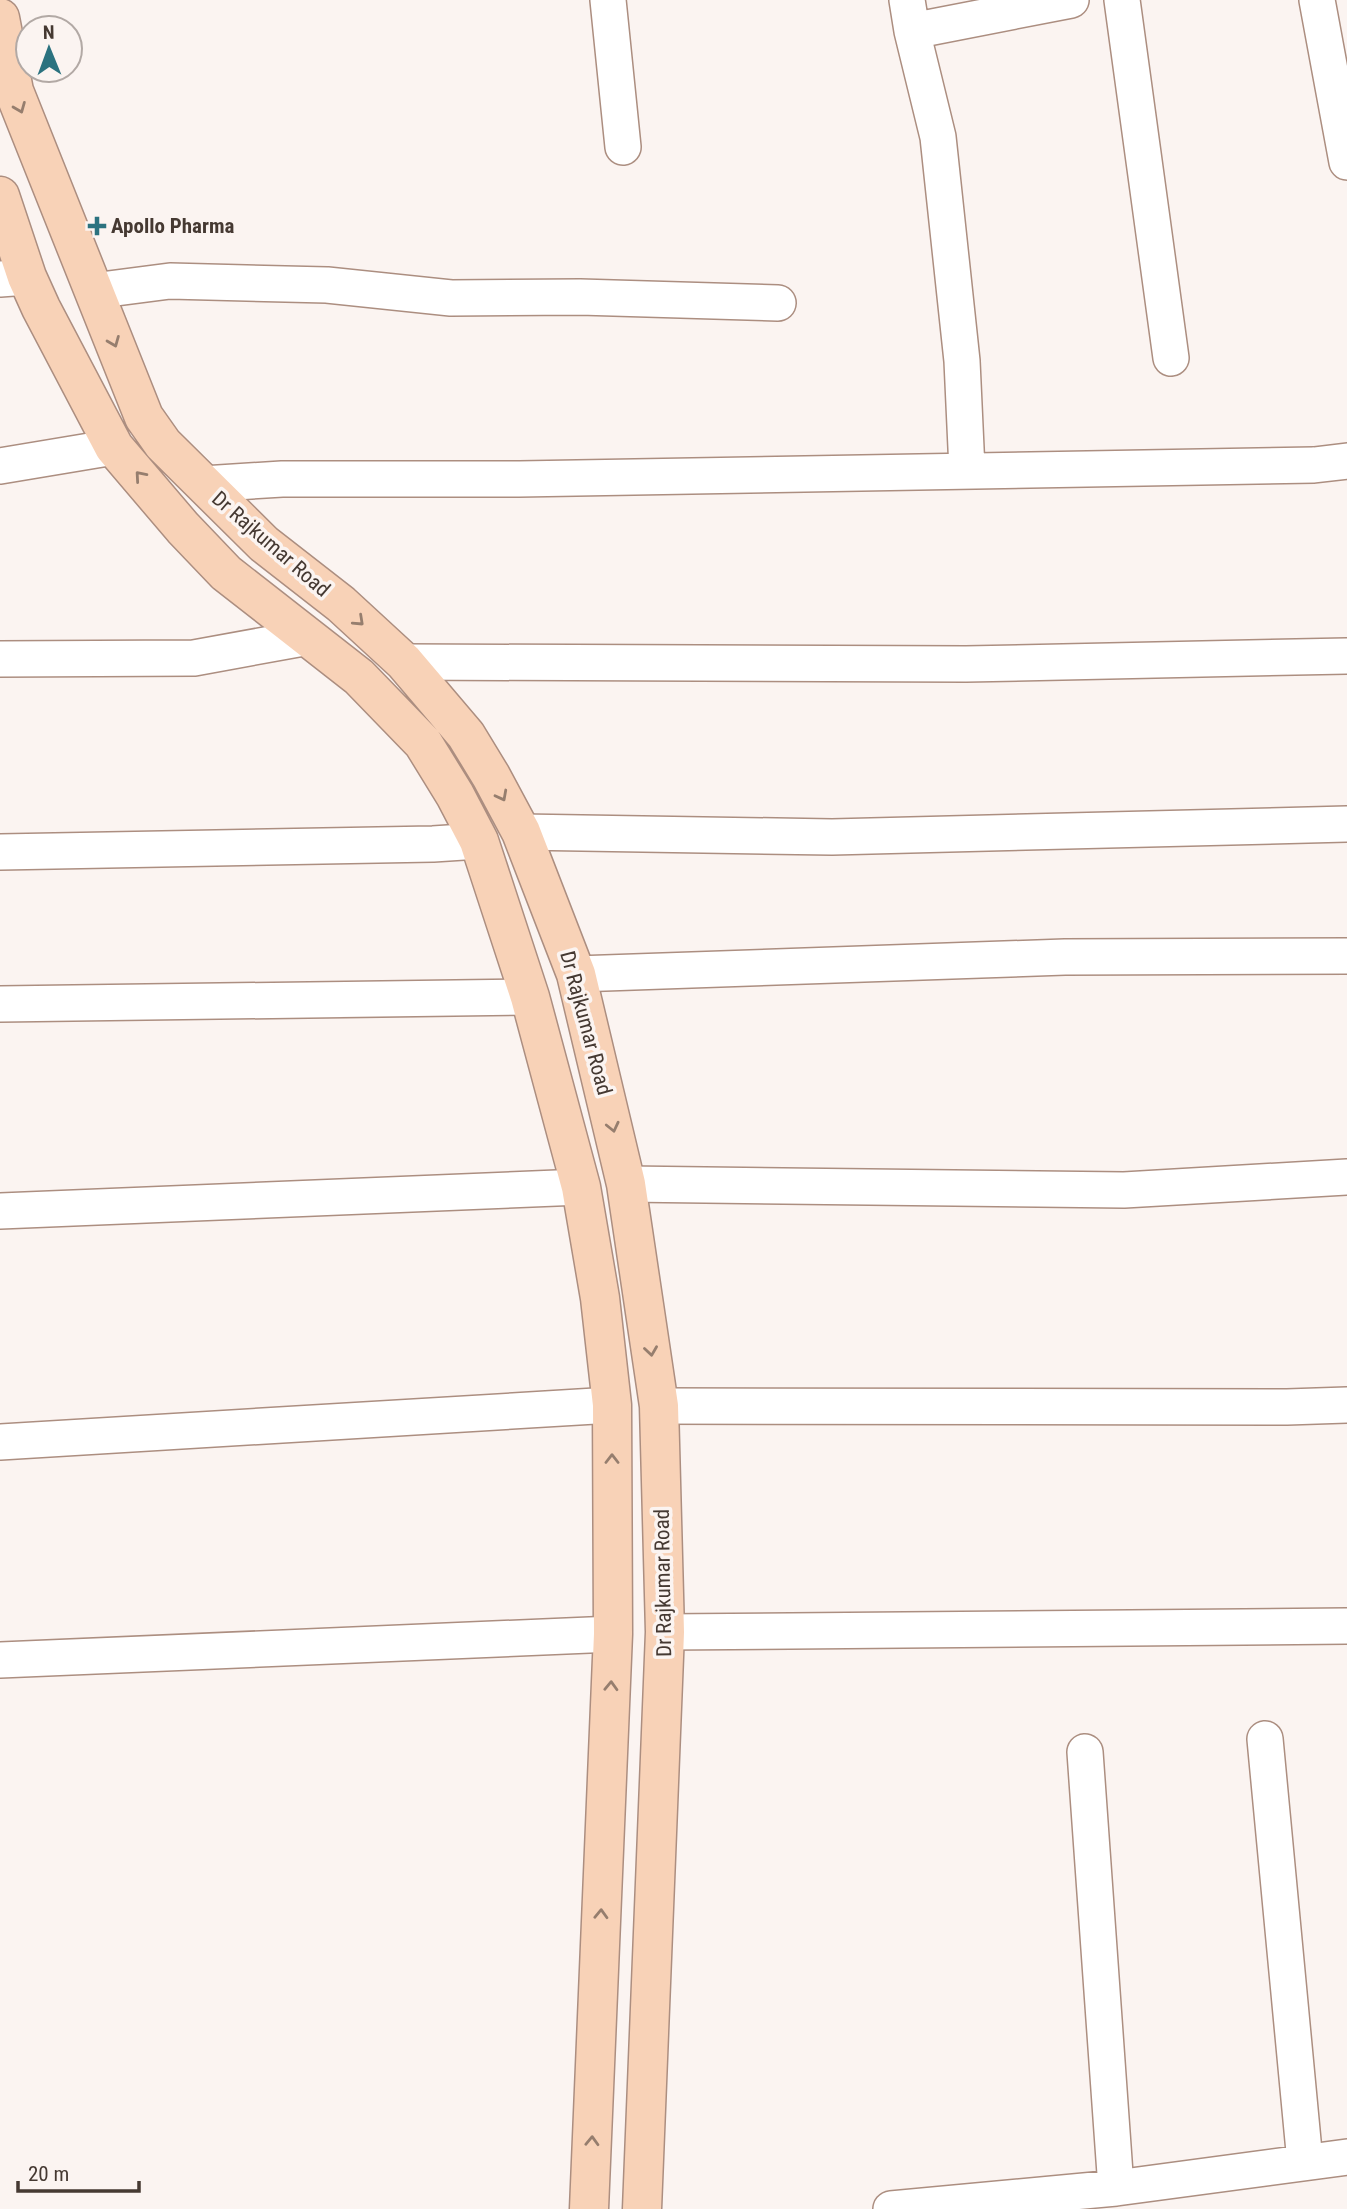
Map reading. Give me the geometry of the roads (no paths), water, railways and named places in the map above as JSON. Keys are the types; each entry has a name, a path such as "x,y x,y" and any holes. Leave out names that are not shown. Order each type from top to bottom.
{"main road":[{"name":"Dr Rajkumar Road","path":"0,18 13,91 144,417 163,444 264,544 341,604 404,662 466,735 521,832 576,974 626,1184 659,1406 665,1632 642,2209"},
{"path":"0,196 14,278 41,308 114,447 183,528 226,573 359,677 423,743 479,841 530,997 581,1187 600,1298 612,1405 613,1634 589,2209"}],"street":[{"path":"608,0 623,147"},
{"path":"967,470 962,361 938,137 910,15 1071,0"},
{"path":"1122,0 1171,358"},
{"path":"1317,0 1347,162"},
{"path":"93,291 170,281 327,285 451,298 580,297 778,303"},
{"path":"0,466 114,447"},
{"path":"203,484 282,480 1314,465 1347,461"},
{"path":"0,659 194,658 309,637"},
{"path":"404,662 966,664 1347,656"},
{"path":"521,832 832,837 1347,824"},
{"path":"0,852 479,841"},
{"path":"576,974 1065,957 1347,956"},
{"path":"0,1004 530,997"},
{"path":"626,1184 1124,1190 1347,1178"},
{"path":"0,1211 581,1187"},
{"path":"0,1441 612,1405"},
{"path":"659,1406 1347,1405"},
{"path":"665,1632 1347,1626"},
{"path":"0,1660 613,1634"},
{"path":"1265,1739 1305,2162"},
{"path":"1085,1752 1116,2188"},
{"path":"891,2209 1116,2188 1347,2157"}],"place":[{"name":"Apollo Pharma","path":"97,226"}]}
